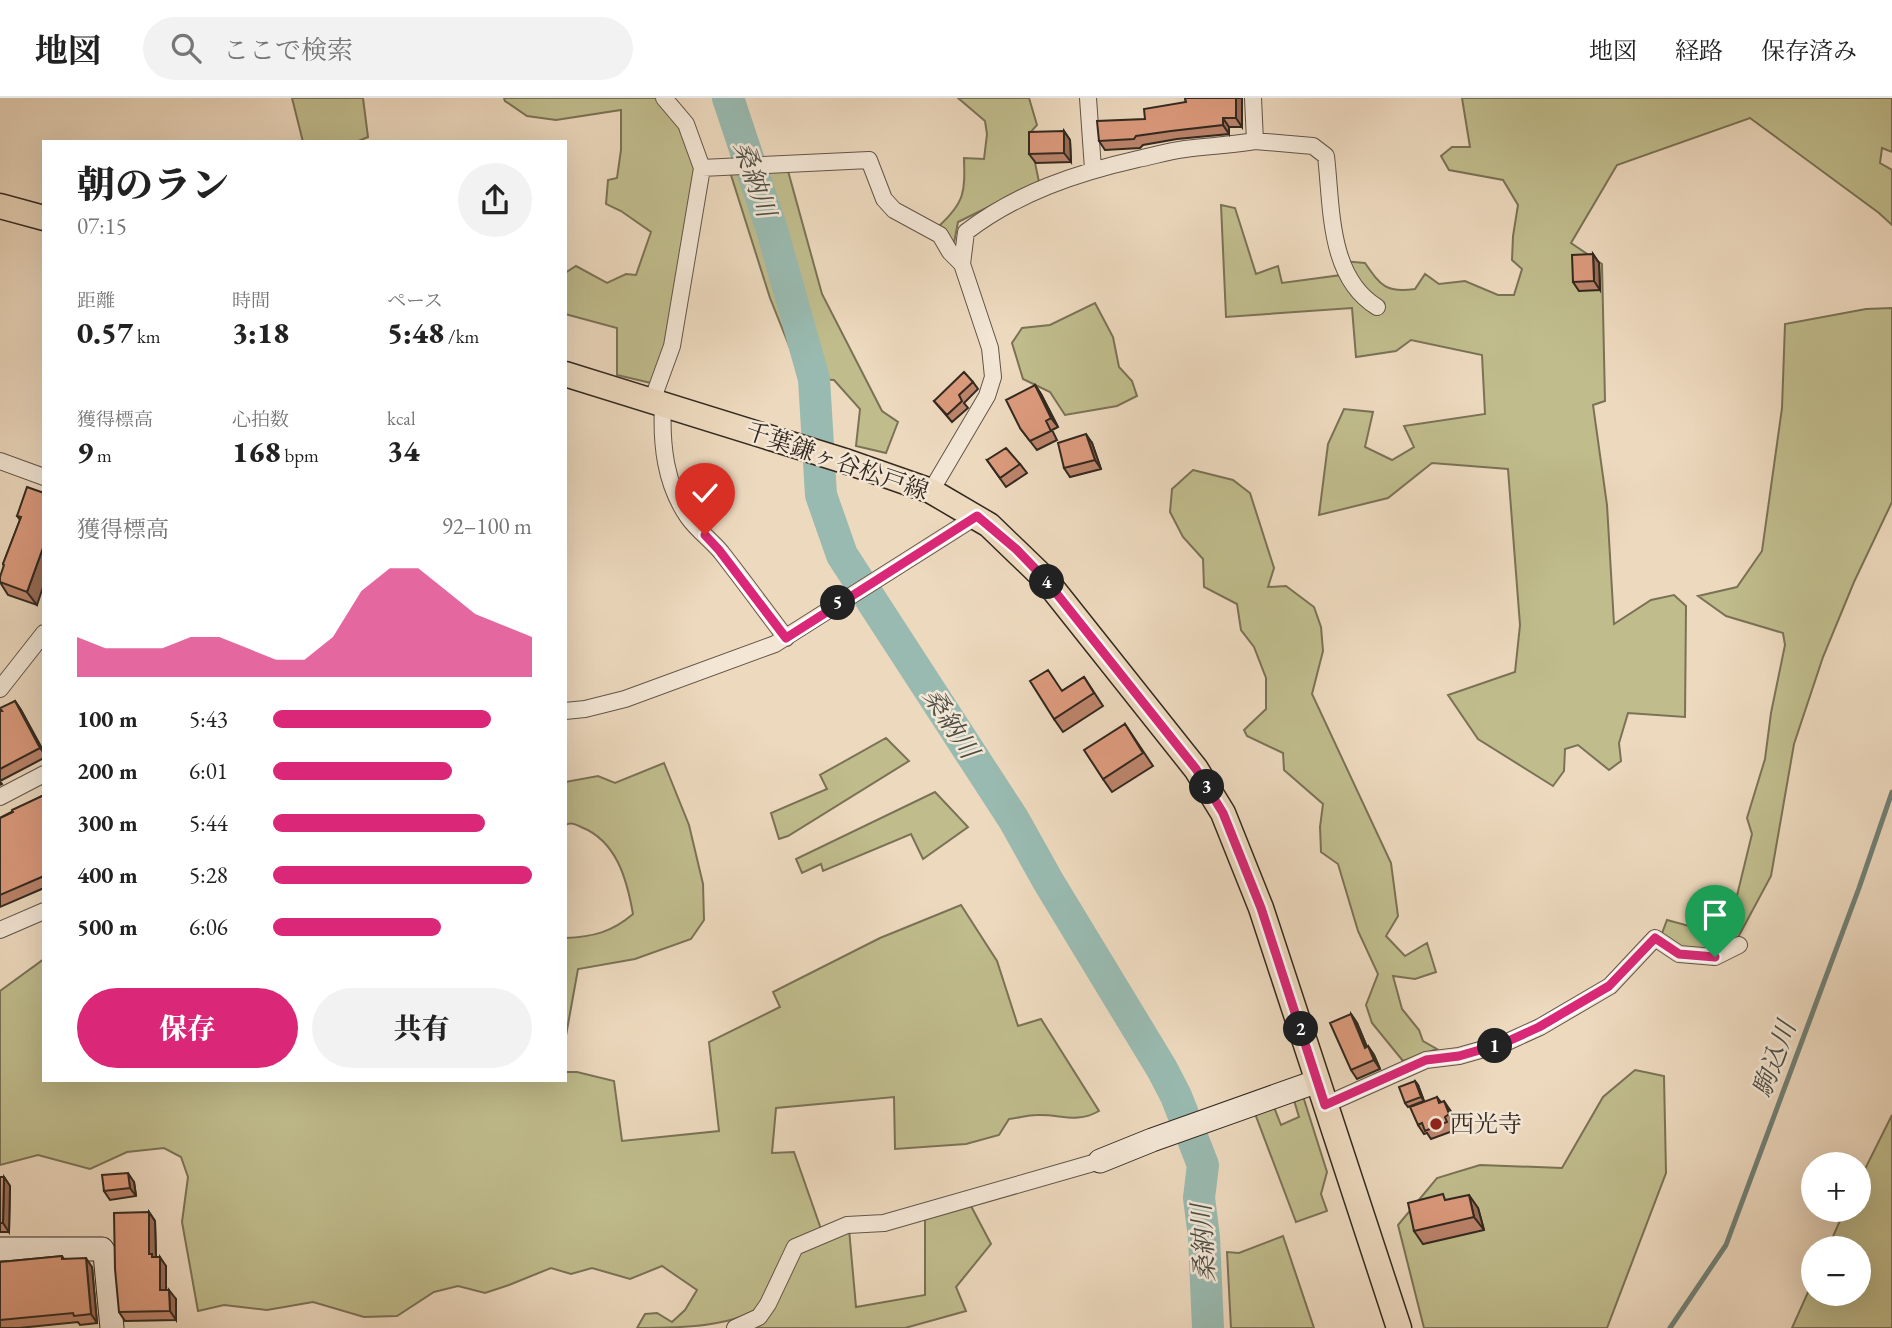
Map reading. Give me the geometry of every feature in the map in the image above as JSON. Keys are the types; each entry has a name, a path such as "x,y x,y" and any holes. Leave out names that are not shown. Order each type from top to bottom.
{"main road":[{"path":"0,206 42,217"},
{"name":"千葉鎌ヶ谷松戸線","path":"567,375 848,461 931,491 977,516 1016,549 1045,579 1196,769 1223,813 1261,908 1399,1328"}],"street":[{"path":"664,98 686,124 702,169 672,346 657,403 667,469 678,502 689,519 719,550 786,638"},
{"path":"1088,98 1093,169"},
{"path":"1254,98 1255,141"},
{"path":"962,264 966,232 990,214 1048,185 1093,169 1184,149 1255,141 1313,146 1326,156 1338,255 1354,287 1377,307"},
{"path":"702,169 869,160 884,199 894,210 940,235 962,264 990,348 993,376 987,396 931,491"},
{"path":"0,461 42,476"},
{"path":"567,711 585,709 625,698 775,644 977,516"},
{"path":"0,689 42,636"},
{"path":"0,797 42,776"},
{"path":"0,930 42,912"},
{"path":"1325,1105 1426,1060 1459,1056 1504,1043 1539,1027 1609,986 1655,938 1679,954 1715,957 1739,945"},
{"path":"735,1328 759,1317 795,1247 847,1225 884,1223 1100,1161 1318,1081"},
{"path":"0,1249 102,1249 105,1254 112,1328"}],"shaded area":[{"path":"292,98 363,98 368,137 361,140 302,140"},
{"path":"504,98 658,98 681,125 697,167 668,347 651,383 617,375 617,328 567,315 567,272 576,266 607,283 626,274 636,275 651,232 606,204 608,180 617,178 621,150 621,110 556,120 527,116"},
{"path":"958,98 1029,98 1037,125 1029,134 1039,182 958,222 954,243 939,226 954,210 962,196 964,158 984,159 987,134 985,121"},
{"path":"1462,98 1892,98 1892,152 1882,148 1880,163 1892,170 1892,225 1750,118 1617,165 1571,243 1602,264 1605,401 1593,405 1607,505 1614,624 1651,600 1674,595 1686,606 1685,717 1628,713 1619,743 1621,761 1609,770 1578,745 1565,749 1564,771 1553,786 1478,739 1448,695 1515,672 1520,625 1508,469 1432,463 1388,498 1319,515 1328,444 1344,409 1373,412 1365,447 1392,460 1414,447 1404,426 1485,414 1482,355 1411,340 1396,351 1356,357 1352,308 1226,317 1221,205 1235,208 1256,274 1278,266 1282,283 1341,275 1342,261 1365,263 1380,282 1391,289 1415,289 1425,274 1439,284 1465,281 1498,295 1514,295 1522,269 1512,260 1518,205 1503,180 1449,170 1441,156 1452,147 1470,147"},
{"path":"788,171 822,294 882,411 898,422 886,453 856,446 860,409 834,380 814,379 800,373 770,298 730,172"},
{"path":"1095,303 1113,337 1119,367 1132,381 1137,396 1117,406 1065,415 1050,392 1023,379 1012,343 1022,328 1050,325"},
{"path":"1892,308 1892,502 1854,582 1823,657 1794,744 1771,876 1735,943 1714,954 1678,949 1661,936 1667,920 1704,930 1720,923 1733,912 1752,834 1747,818 1765,759 1785,645 1783,633 1726,616 1698,596 1737,587 1762,551 1782,408 1785,324 1866,309"},
{"path":"1193,470 1233,480 1250,493 1274,568 1268,587 1286,586 1314,607 1321,627 1323,651 1312,694 1391,863 1398,916 1386,936 1405,956 1427,943 1436,972 1415,979 1393,976 1402,1009 1419,1030 1423,1041 1437,1049 1403,1061 1372,1023 1366,1005 1378,974 1358,931 1338,864 1321,852 1323,804 1284,770 1283,753 1247,736 1244,730 1266,709 1266,678 1254,647 1241,630 1237,604 1204,587 1203,559 1183,537 1170,512 1172,489"},
{"path":"886,738 909,761 779,839 771,813 827,789 820,775"},
{"path":"664,763 689,825 703,884 704,920 691,939 635,959 578,969 567,1030 567,938 602,932 633,914 623,875 612,852 593,833 575,824 567,825 567,782 598,776 615,783"},
{"path":"935,792 968,827 923,859 911,834 823,871 821,864 802,873 796,859"},
{"path":"961,905 997,961 1018,1026 1041,1019 1099,1111 1076,1118 1037,1115 1009,1119 999,1135 966,1144 895,1149 894,1097 776,1108 772,1153 794,1152 822,1232 788,1246 764,1302 754,1311 724,1322 687,1327 637,1328 645,1314 657,1313 672,1322 685,1310 697,1290 662,1266 630,1279 592,1268 571,1274 551,1268 485,1293 458,1286 434,1292 397,1316 364,1317 313,1302 267,1310 224,1305 198,1311 182,1222 188,1177 181,1157 164,1148 127,1152 90,1169 38,1155 0,1165 0,991 42,960 42,1082 567,1082 567,1072 577,1072 614,1081 622,1141 719,1131 709,1042 780,1007 773,992 880,938"},
{"path":"1635,1070 1664,1076 1666,1173 1607,1328 1424,1328 1398,1225 1437,1178 1480,1165 1562,1168 1603,1097"},
{"path":"1302,1093 1327,1172 1321,1194 1327,1211 1296,1222 1254,1111 1272,1102 1281,1125 1299,1117 1293,1097"},
{"path":"1892,1115 1892,1328 1792,1328 1802,1306 1871,1306 1871,1236 1833,1236 1839,1222 1871,1222 1871,1157"},
{"path":"971,1206 991,1244 956,1287 966,1311 905,1328 743,1328 798,1251 849,1229 856,1307 925,1295 925,1219"},
{"path":"1283,1236 1314,1328 1231,1328 1227,1252 1239,1253"}],"building":[{"path":"1185,98 1236,98 1236,118 1223,118 1223,125 1136,136 1134,139 1099,141 1097,121 1145,119 1144,109 1186,102"},
{"path":"1064,131 1064,153 1029,154 1029,132"},
{"path":"1593,254 1594,281 1573,282 1572,255"},
{"path":"964,372 973,382 959,395 962,401 947,415 934,401"},
{"path":"1035,385 1051,418 1046,421 1051,431 1030,441 1006,400"},
{"path":"1086,434 1095,460 1064,468 1058,443"},
{"path":"1006,448 1020,464 1000,478 987,460"},
{"path":"27,487 42,492 42,551 27,592 0,582 3,564 21,517 17,516"},
{"path":"1048,670 1062,691 1084,677 1094,693 1054,719 1030,681"},
{"path":"15,701 40,748 0,769 0,708"},
{"path":"1125,724 1143,753 1103,779 1084,750"},
{"path":"42,796 42,877 0,895 0,818 13,812 12,810"},
{"path":"1351,1014 1365,1048 1368,1046 1374,1060 1351,1070 1330,1023"},
{"path":"1415,1081 1421,1097 1405,1103 1399,1087"},
{"path":"1437,1097 1439,1103 1444,1101 1449,1114 1445,1117 1447,1122 1425,1131 1422,1123 1418,1125 1410,1107"},
{"path":"128,1173 130,1188 104,1191 102,1175"},
{"path":"0,1177 4,1177 3,1223 0,1223"},
{"path":"1443,1194 1445,1200 1469,1195 1474,1217 1414,1231 1408,1203"},
{"path":"149,1212 149,1254 152,1254 152,1257 160,1257 160,1290 169,1290 170,1311 119,1312 114,1213"},
{"path":"62,1256 62,1259 86,1258 91,1314 74,1316 73,1313 0,1320 0,1262"}],"waterway":[{"name":"桑納川","path":"728,98 772,230 814,379 821,495 842,555 1014,820 1176,1096 1203,1165 1199,1198 1204,1237 1208,1328"},
{"name":"駒込川","path":"1670,1328 1726,1245 1892,792"}],"place":[{"name":"西光寺","path":"1436,1124"}],"route":[{"path":"705,535 786,638 977,516 1016,549 1045,579 1196,769 1223,813 1241,852 1261,908 1325,1105 1426,1060 1459,1056 1504,1043 1539,1027 1609,986 1655,938 1679,954 1715,957"}]}
